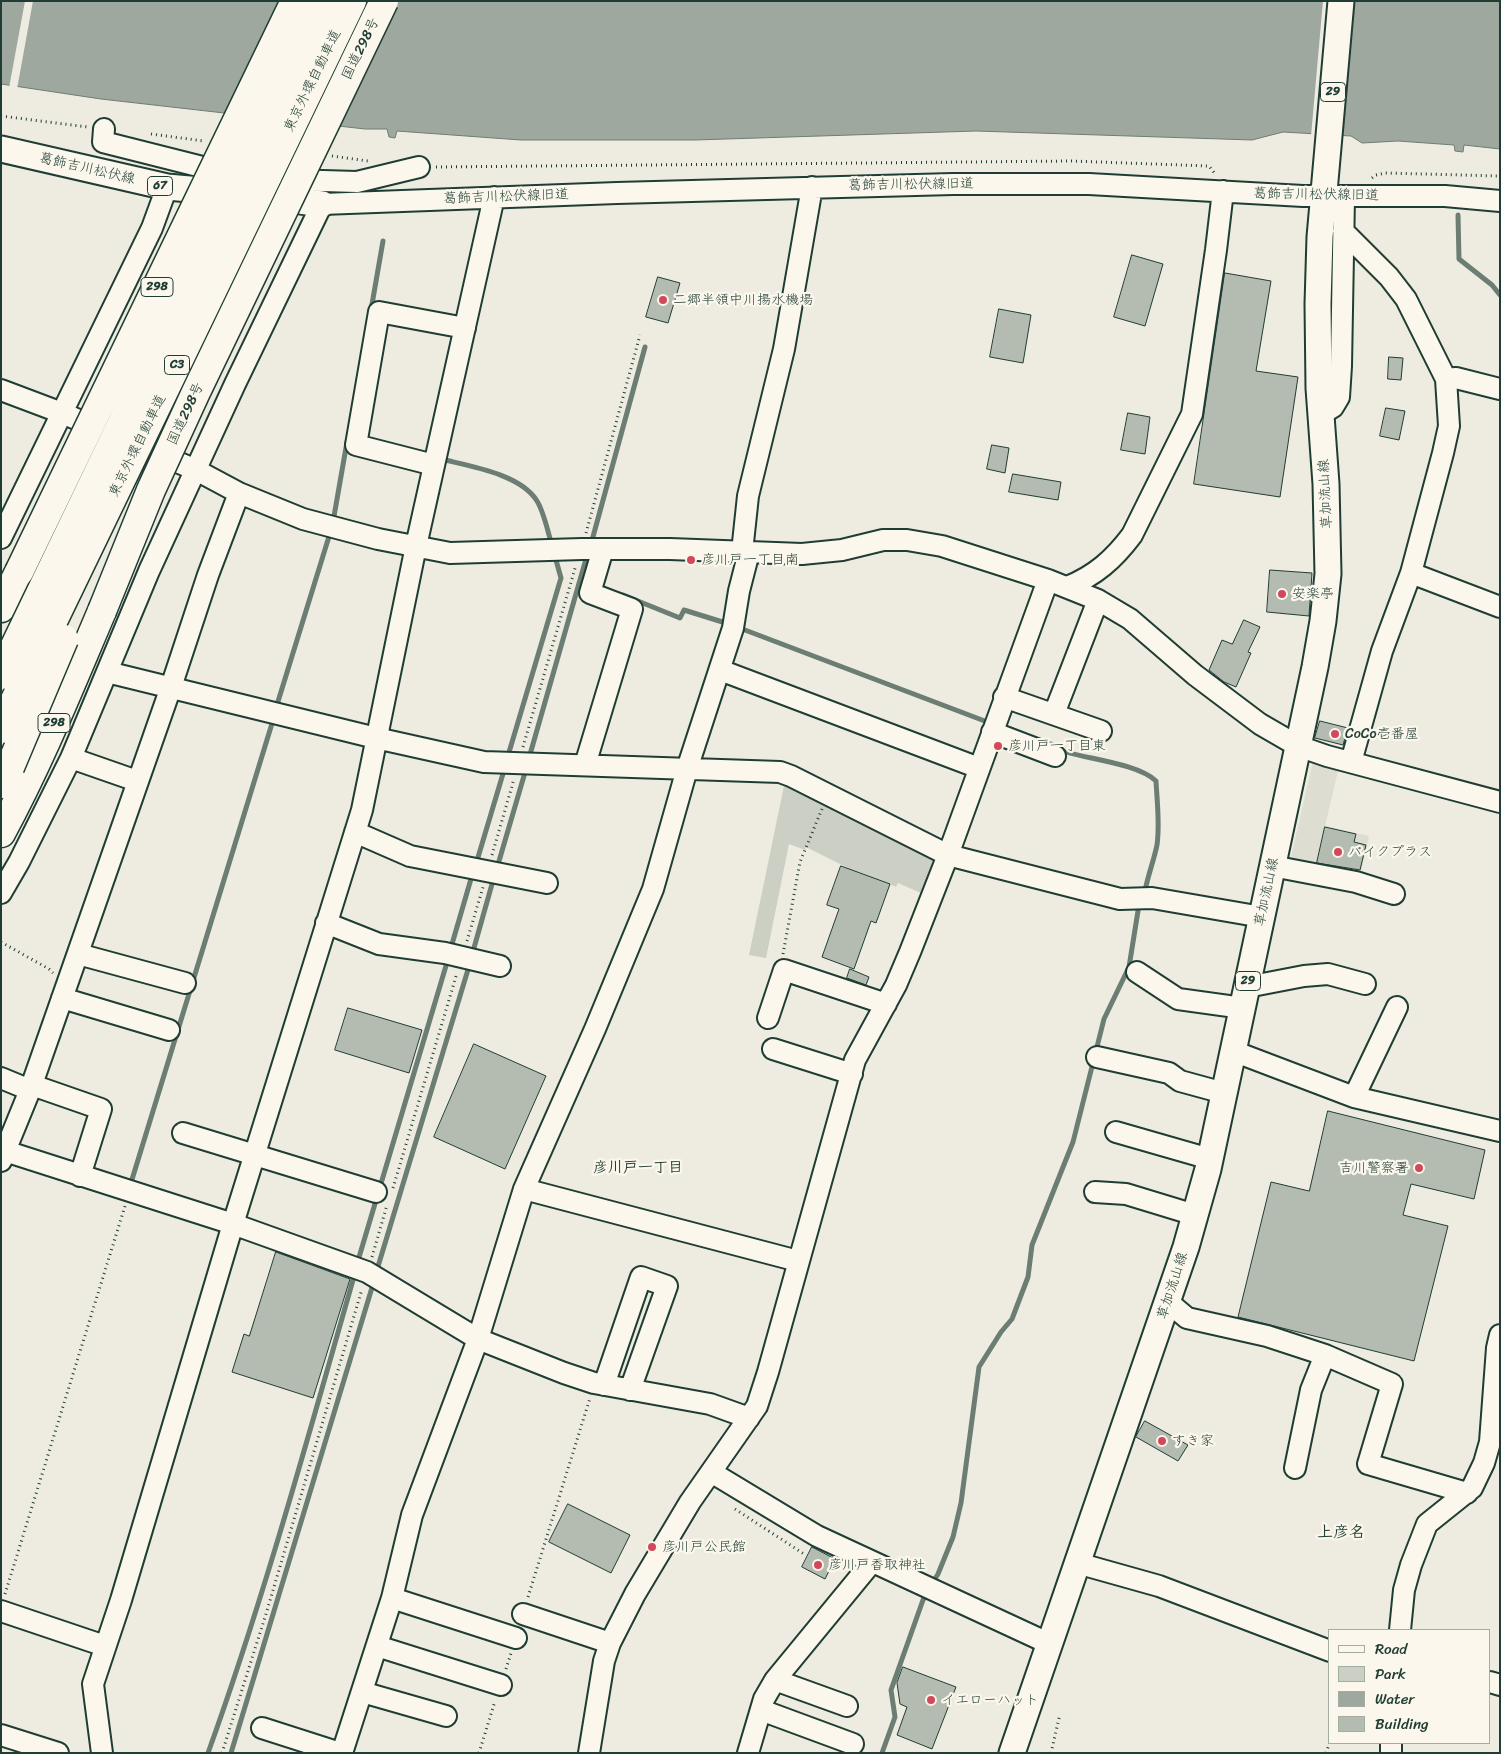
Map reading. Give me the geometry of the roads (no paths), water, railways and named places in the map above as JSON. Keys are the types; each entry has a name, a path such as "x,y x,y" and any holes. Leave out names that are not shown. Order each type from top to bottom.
{"highway":[{"name":"298","path":"1,608 295,1"},
{"name":"東京外環自動車道","path":"1,675 325,1"},
{"name":"東京外環自動車道","path":"1,729 352,1"},
{"name":"国道298号","path":"1,832 19,800 52,728 151,490 179,428 384,1"},
{"name":"298","path":"1,784 52,668 152,417"}],"main road":[{"name":"草加流山線","path":"1012,1753 1168,1302 1195,1215 1210,1159 1245,998 1320,639 1328,574 1326,484 1320,415 1318,304 1331,192 1341,1"},
{"name":"葛飾吉川松伏線","path":"1,150 167,187 247,186 322,204"}],"street":[{"path":"104,129 103,142 247,186 357,182 419,167"},
{"name":"葛飾吉川松伏線旧道","path":"322,204 812,187 1089,184 1221,185 1331,192 1445,196 1500,201"},
{"path":"1068,587 1083,581 1097,572 1124,546 1132,535 1192,414 1216,250 1221,185"},
{"path":"1,538 152,228 167,187"},
{"path":"262,1728 341,1753 392,1598 412,1515 478,1339 524,1189 595,1028 652,889 687,769 733,628 746,552 748,496 784,349 812,187"},
{"path":"1320,415 1333,407 1338,398 1341,366 1343,231 1331,192"},
{"path":"102,1753 93,1684 121,1600 254,1155 362,810 416,546 494,197"},
{"path":"1,894 71,758 149,571 239,375 322,204"},
{"path":"1343,231 1389,277 1406,299 1446,378 1448,426 1443,453 1411,573 1382,651 1351,762"},
{"path":"434,465 356,445 379,312 465,328"},
{"path":"1446,378 1456,378 1500,389"},
{"path":"1,390 62,413 196,470 239,493 304,519 378,539 450,553 582,548 802,554 842,550 883,540 907,540 942,546 1048,580 1098,600 1130,619 1195,675 1260,724 1298,746 1500,802"},
{"path":"239,493 208,575 171,687 31,1088 3,1155 80,1176 233,1224 367,1272 478,1339 524,1358 599,1384 710,1404 749,1418"},
{"path":"585,765 632,609 590,592 603,549"},
{"path":"1411,573 1500,607"},
{"path":"589,1753 602,1670 610,1643 660,1551 690,1502 757,1406 855,1060 886,1004 910,952 948,855 1048,580"},
{"path":"1054,714 1098,600"},
{"path":"720,670 979,768"},
{"path":"107,672 376,738 484,762 780,772 828,794 948,855 1120,899 1152,898 1262,917"},
{"path":"1004,697 1101,731"},
{"path":"992,732 1056,756"},
{"path":"71,758 137,781"},
{"path":"355,832 410,856 547,883"},
{"path":"1272,866 1356,882 1394,894"},
{"path":"326,923 379,944 462,956 500,966"},
{"path":"78,954 185,983"},
{"path":"768,1018 784,970 886,1004"},
{"path":"1137,972 1178,999 1245,998 1304,976 1328,974 1365,984"},
{"path":"63,997 169,1030"},
{"path":"1354,1097 1397,1007"},
{"path":"773,1049 852,1074"},
{"path":"1233,1051 1354,1097 1500,1131"},
{"path":"1097,1057 1169,1073 1180,1081 1224,1093"},
{"path":"1,1078 101,1109 80,1176"},
{"path":"183,1132 254,1155 386,1193"},
{"path":"1116,1132 1210,1159"},
{"path":"524,1189 798,1261"},
{"path":"1094,1192 1126,1194 1195,1215"},
{"path":"599,1384 641,1277 667,1286 630,1390"},
{"path":"1168,1302 1187,1318 1267,1336 1325,1355 1392,1384 1368,1464 1467,1493"},
{"path":"1400,1629 1404,1590 1411,1565 1427,1524 1472,1488 1484,1462 1490,1442 1497,1385 1497,1348 1500,1335"},
{"path":"1295,1468 1311,1390 1325,1355"},
{"path":"711,1472 817,1536 1050,1644"},
{"path":"748,1753 764,1699 775,1680 872,1562"},
{"path":"1077,1563 1159,1586 1328,1650"},
{"path":"392,1598 516,1638"},
{"path":"3,1604 106,1646"},
{"path":"523,1614 610,1643"},
{"path":"376,1646 501,1684"},
{"path":"775,1680 847,1706"},
{"path":"362,1692 446,1716"},
{"path":"761,1710 853,1744"},
{"path":"1,1735 58,1753"}],"water":[{"path":"1,1 1500,1 1500,149 1464,145 1463,152 1455,151 1454,145 1398,141 1362,143 1351,136 1283,132 1252,140 976,131 695,140 521,140 397,131 395,138 389,137 387,129 365,129 101,99 1,84"}],"waterway":[{"path":"1458,215 1459,259 1492,285 1500,295"},
{"path":"371,310 383,241"},
{"path":"591,544 645,347"},
{"path":"333,522 347,442"},
{"path":"441,459 494,472 519,484 537,501 542,511 552,545"},
{"path":"276,708 331,530"},
{"path":"529,758 588,552"},
{"path":"507,759 561,578 554,553"},
{"path":"623,595 680,618 684,610 729,624"},
{"path":"737,627 990,723"},
{"path":"130,1186 274,717"},
{"path":"1059,750 1124,766 1147,775 1156,781 1158,837 1145,891"},
{"path":"476,864 505,767"},
{"path":"497,868 526,769"},
{"path":"450,951 473,872"},
{"path":"472,955 494,877"},
{"path":"931,1585 938,1574 953,1537 961,1503 979,1367 1001,1332 1012,1319 1028,1277 1032,1245 1073,1142 1104,1019 1129,967 1138,911"},
{"path":"357,1264 448,959"},
{"path":"376,1273 470,963"},
{"path":"208,1753 249,1634 355,1273"},
{"path":"231,1753 374,1281"},
{"path":"882,1753 895,1717 891,1690 927,1593"}],"place":[{"name":"二郷半領中川揚水機場","path":"663,300"},
{"name":"彦川戸一丁目南","path":"691,560"},
{"name":"安楽亭","path":"1282,594"},
{"name":"CoCo壱番屋","path":"1335,734"},
{"name":"彦川戸一丁目東","path":"998,746"},
{"name":"バイクプラス","path":"1338,852"},
{"name":"吉川警察署","path":"1419,1168"},
{"name":"すき家","path":"1162,1441"},
{"name":"彦川戸公民館","path":"652,1547"},
{"name":"彦川戸香取神社","path":"818,1565"},
{"name":"イエローハット","path":"931,1700"}],"district":[{"name":"彦川戸一丁目","path":"638,1168"},
{"name":"上彦名","path":"1341,1533"}]}
